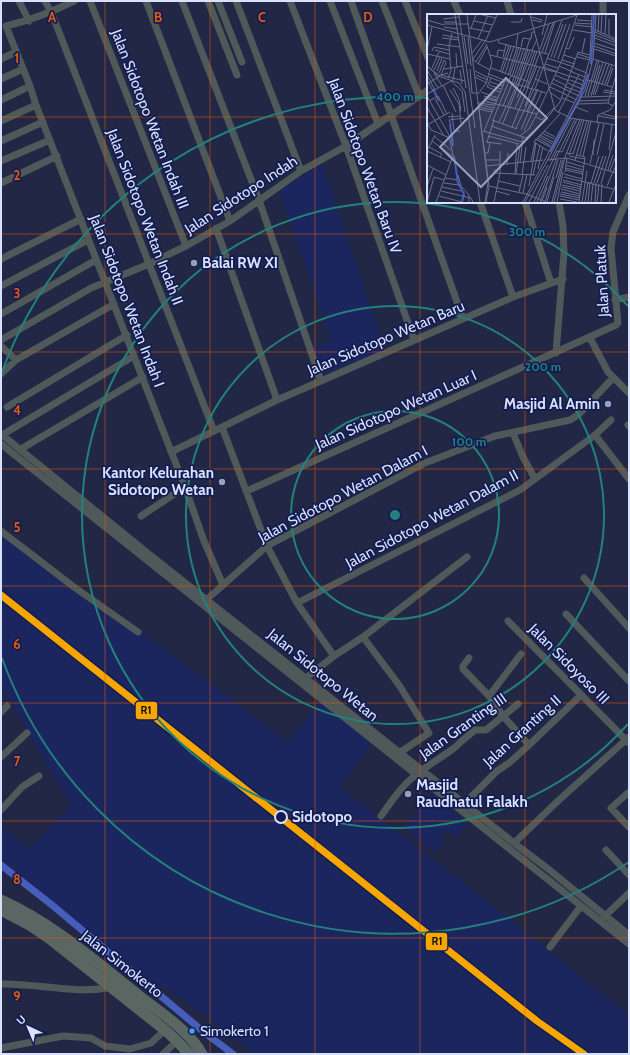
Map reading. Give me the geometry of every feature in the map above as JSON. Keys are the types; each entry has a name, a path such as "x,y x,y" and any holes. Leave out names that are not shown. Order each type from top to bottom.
{"highway":[{"path":"1,900 6,911"},
{"name":"Jalan Simokerto","path":"6,911 50,939 165,1030 189,1054"},
{"name":"Jalan Simokerto","path":"6,911 53,929 175,1024 190,1038 202,1054"}],"street":[{"path":"19,1 29,21"},
{"name":"Jalan Sidotopo Wetan Indah II","path":"45,1 214,431"},
{"path":"4,25 29,21 51,13 74,1"},
{"name":"Jalan Sidotopo Wetan Indah III","path":"90,1 186,246"},
{"path":"146,1 230,221"},
{"path":"182,1 259,200 321,381"},
{"path":"208,1 237,75"},
{"path":"218,1 242,62"},
{"path":"236,1 301,171"},
{"name":"Jalan Sidotopo Wetan Baru IV","path":"290,1 346,146 414,340"},
{"path":"330,1 378,124"},
{"path":"351,1 463,320"},
{"path":"382,1 419,96"},
{"path":"405,1 427,56"},
{"path":"454,1 460,14"},
{"path":"508,1 511,14"},
{"path":"603,1 604,14"},
{"name":"Jalan Sidotopo Wetan Indah I","path":"4,25 30,86 104,282 127,335 185,487 204,542 223,585"},
{"path":"1,59 16,52"},
{"path":"1,79 23,69"},
{"path":"1,100 30,86"},
{"name":"Jalan Sidotopo Indah","path":"1,340 91,288 149,264 186,246 230,221 301,171 346,146 427,91"},
{"path":"1,121 36,105"},
{"path":"1,141 43,122"},
{"path":"1,161 50,140"},
{"path":"1,183 57,156"},
{"name":"Jalan Platuk","path":"556,353 617,324 611,248 614,232 629,195"},
{"path":"480,203 513,297"},
{"path":"524,203 551,283"},
{"path":"556,353 564,253 563,226 559,203"},
{"path":"1,259 81,219"},
{"path":"216,228 277,400"},
{"path":"1,286 88,240"},
{"path":"1,314 96,260"},
{"name":"Jalan Sidotopo Wetan Baru","path":"171,452 277,400 513,297 563,279"},
{"path":"615,300 629,297"},
{"path":"1,374 16,360 114,304"},
{"path":"7,407 127,335"},
{"path":"590,338 604,365 613,378 629,393"},
{"path":"1,346 16,360"},
{"name":"Jalan Sidotopo Wetan Luar I","path":"247,491 556,353"},
{"path":"2,434 134,356"},
{"path":"21,449 143,378"},
{"name":"Jalan Sidotopo Wetan Dalam I","path":"204,602 267,546 425,463 495,436 570,420 574,418 613,378"},
{"name":"Jalan Sidotopo Wetan Dalam II","path":"297,603 520,490 595,435 611,420"},
{"path":"222,426 267,546 297,603 334,656"},
{"path":"513,432 522,457 535,479"},
{"name":"Jalan Sidotopo Wetan","path":"2,434 323,701 629,935"},
{"path":"595,435 629,479"},
{"name":"Jalan Sidotopo Wetan","path":"1,444 204,602 306,678 399,753 419,773 464,804 514,844 582,906 629,944"},
{"path":"140,516 185,487"},
{"path":"1,531 74,587 138,632"},
{"path":"306,678 334,656 363,637 467,557"},
{"path":"584,578 629,628"},
{"path":"566,614 629,681"},
{"name":"Jalan Sidoyoso III","path":"508,622 628,740"},
{"path":"363,637 399,685 428,734 399,753"},
{"path":"488,696 521,654"},
{"path":"469,658 463,666 463,669 529,745"},
{"name":"Jalan Granting II","path":"464,804 497,771 529,745 581,695"},
{"name":"Jalan Granting III","path":"381,816 410,779 453,749 475,730 486,730 518,704"},
{"path":"1,712 7,706"},
{"path":"1,757 27,733"},
{"path":"514,844 559,800 628,740"},
{"path":"1,810 22,787 39,776"},
{"path":"629,792 611,808 629,827"},
{"path":"606,850 629,876"},
{"path":"605,916 629,893"},
{"path":"550,947 582,906"},
{"path":"1,984 44,988 99,990 111,987"},
{"path":"1,1048 63,1036 91,1038 105,1046 130,1049 151,1043 165,1030"},
{"path":"164,1054 177,1041"}],"shaded area":[{"path":"322,163 385,350 321,375 311,348 331,340 279,190"},
{"path":"1,532 62,581 162,647 288,742 320,702 372,744 339,786 522,929 629,1016 629,1054 255,1054 164,985 158,992 1,869 1,827 30,849 71,805 1,685"},
{"path":"432,793 468,824 458,837 447,829 440,837 444,841 434,853 404,827"}],"waterway":[{"path":"1,865 52,905 205,1033 233,1054"}],"transit line":[{"name":"R1","path":"1,595 537,1021 584,1054"}],"place":[{"name":"Balai RW XI","path":"194,263"},
{"name":"Masjid Al Amin","path":"608,404"},
{"name":"Kantor Kelurahan Sidotopo Wetan","path":"222,482"},
{"name":"Masjid Raudhatul Falakh","path":"408,794"},
{"name":"Sidotopo","path":"281,817"},
{"name":"Simokerto 1","path":"192,1031"}]}
